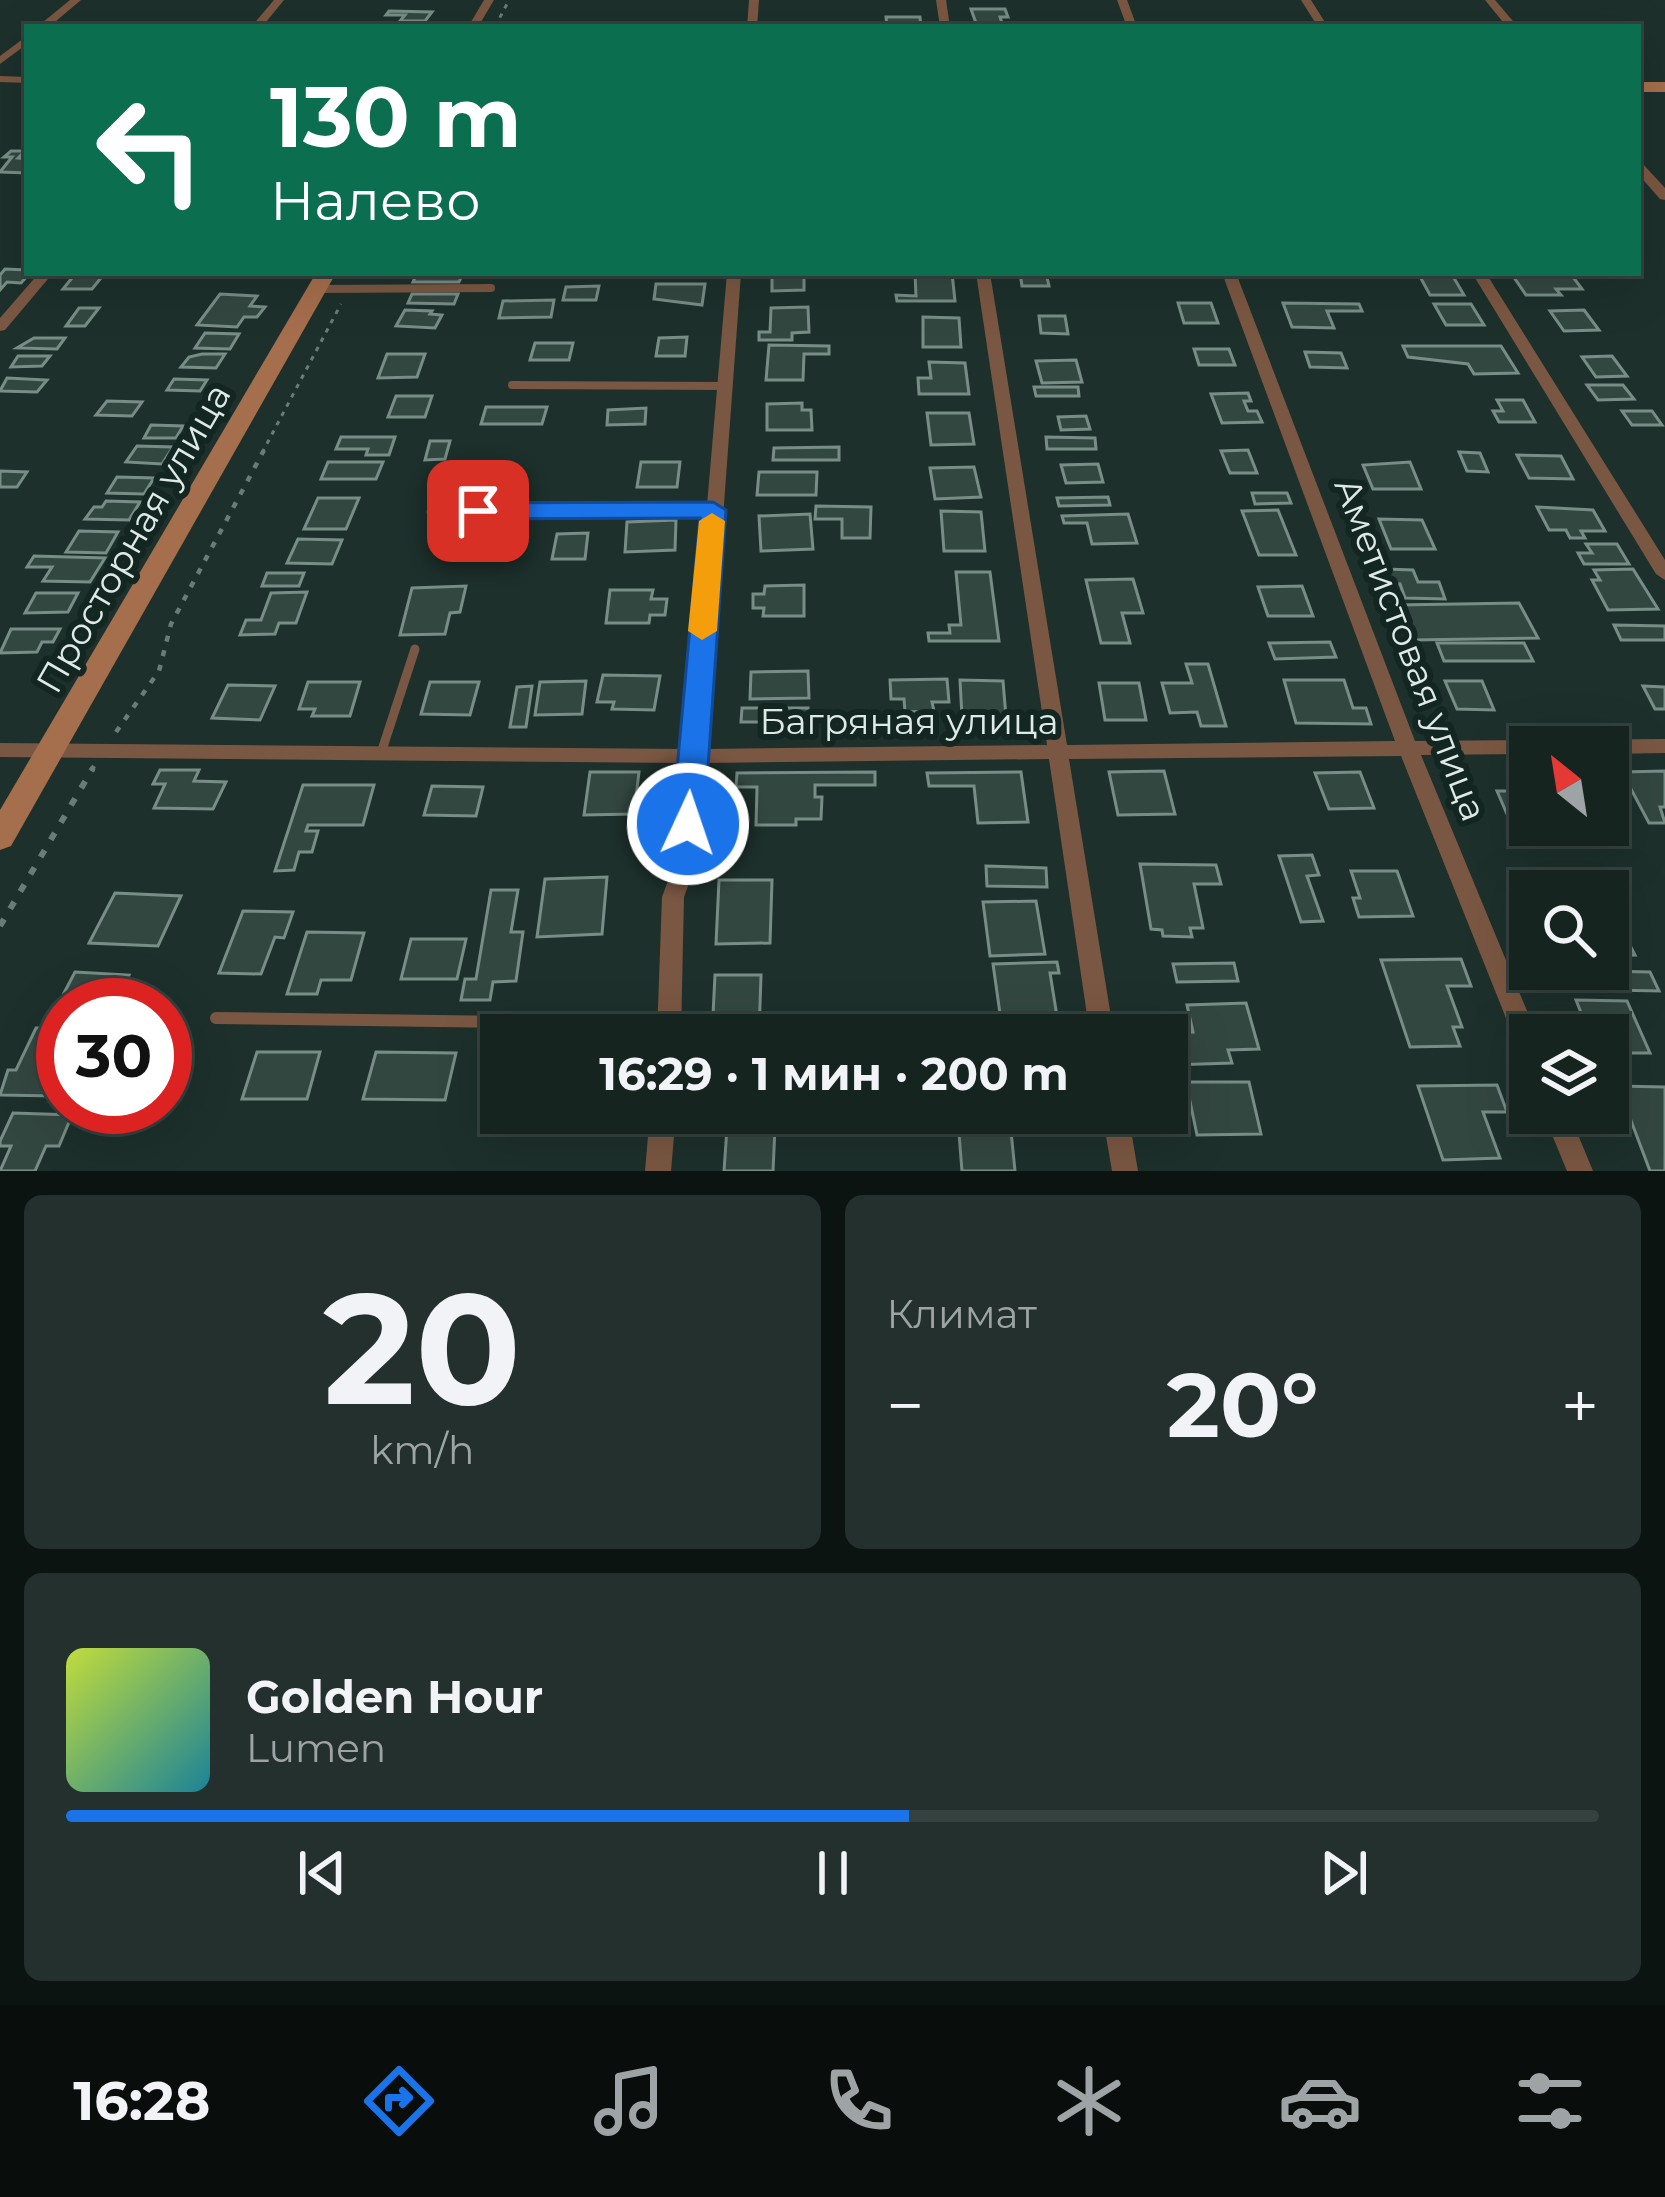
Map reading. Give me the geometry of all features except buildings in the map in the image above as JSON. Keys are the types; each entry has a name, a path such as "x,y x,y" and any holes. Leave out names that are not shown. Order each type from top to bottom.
{"street":[{"path":"46,24 76,0"},
{"path":"259,24 279,0"},
{"path":"1490,0 1511,24"},
{"path":"0,62 24,42"},
{"path":"1641,169 1665,196"},
{"path":"0,327 43,276"},
{"path":"670,1014 673,897 687,859 734,276"},
{"path":"983,276 1099,1014"},
{"name":"Аметистовая улица","path":"1230,276 1408,748 1516,1014"},
{"path":"1481,276 1665,574"},
{"name":"Просторная улица","path":"0,838 331,283"},
{"path":"1629,746 1665,746"},
{"name":"Багряная улица","path":"0,750 692,756 1509,747"},
{"path":"658,1171 661,1134"},
{"path":"1119,1134 1125,1171"},
{"path":"1565,1134 1580,1171"}],"lane":[{"path":"331,283 490,288"},
{"path":"512,386 725,386"},
{"path":"431,512 713,510"},
{"path":"382,750 415,649"},
{"path":"216,1018 480,1024"}],"path":[{"path":"0,926 103,750 146,698 167,658 171,624 331,283"}],"slow traffic":[{"path":"702,631 712,521"}],"route":[{"path":"478,511 713,510 688,824"}]}
